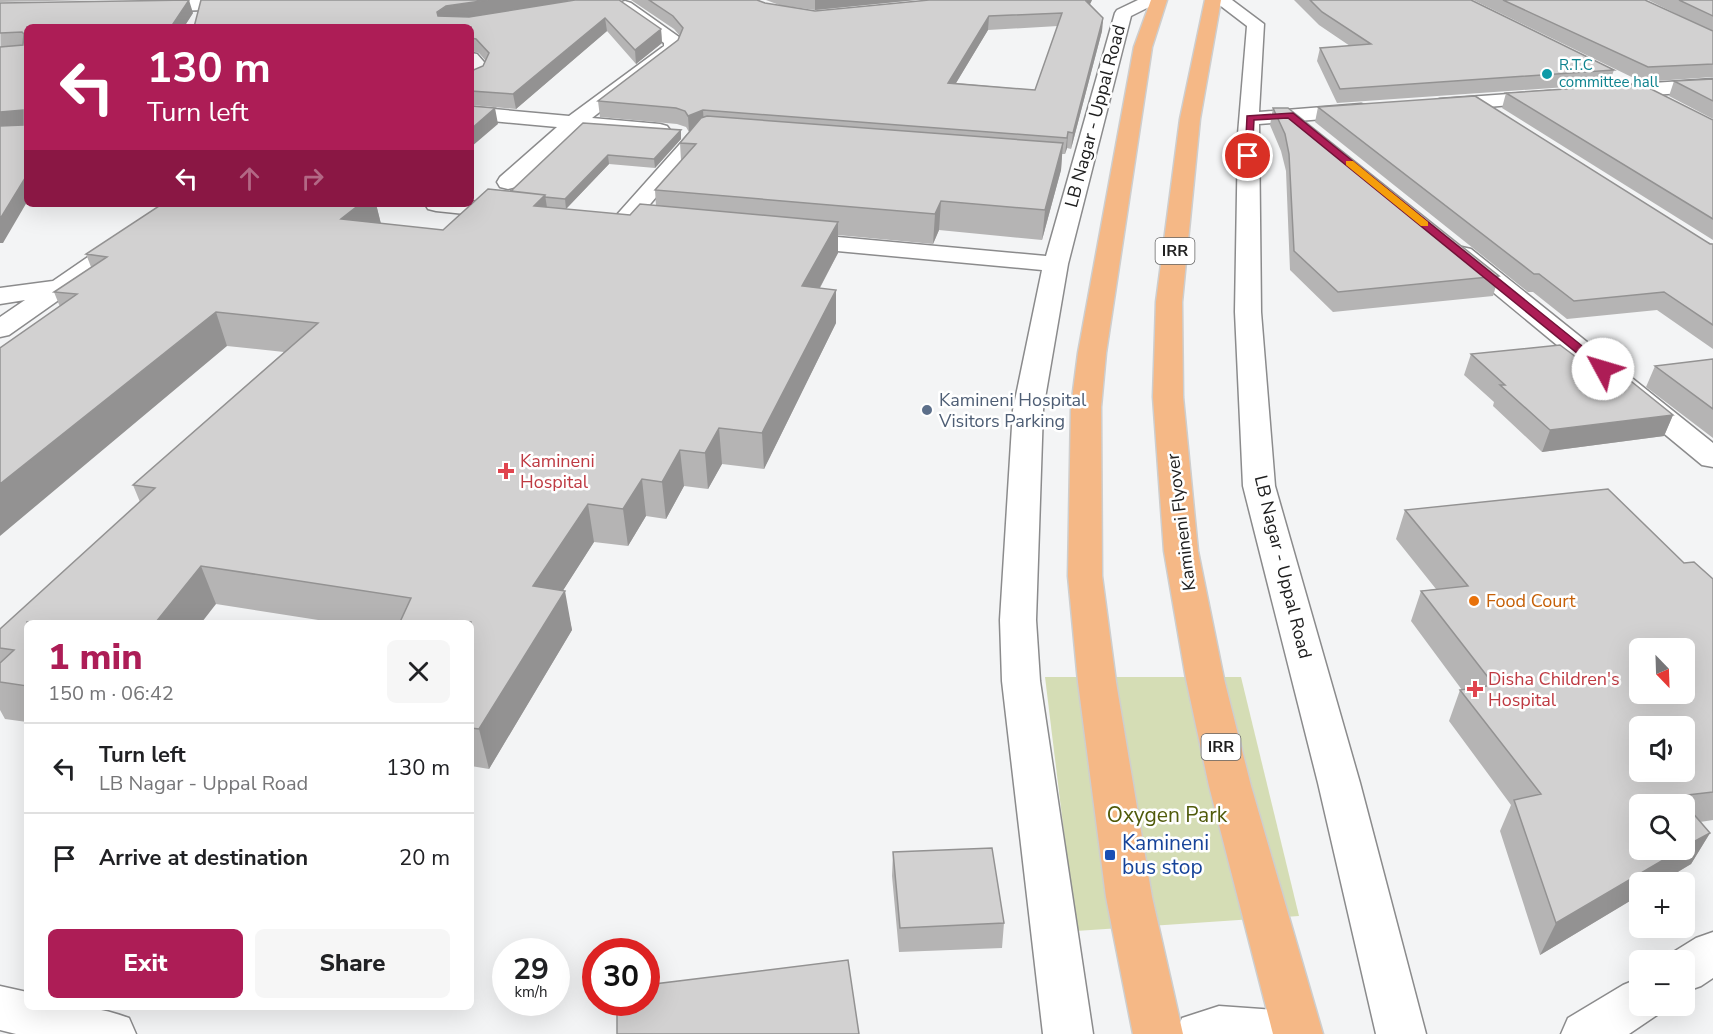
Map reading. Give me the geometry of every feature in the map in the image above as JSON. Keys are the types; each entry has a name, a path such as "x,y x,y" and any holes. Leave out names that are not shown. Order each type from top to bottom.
{"highway":[{"path":"1158,1034 1129,897 1097,682 1085,576 1085,449 1086,407 1104,268 1143,47 1159,0"},
{"name":"Kamineni Flyover","path":"1213,0 1190,119 1169,302 1168,397 1181,551 1205,679 1230,786 1298,1034"}],"street":[{"path":"126,6 151,3 260,4 307,0"},
{"name":"LB Nagar - Uppal Road","path":"1068,1034 1021,681 1018,620 1028,410 1056,264 1071,163 1123,13 1150,0"},
{"name":"LB Nagar - Uppal Road","path":"1221,0 1256,24 1248,134 1248,312 1259,486 1339,783 1401,1034"},
{"path":"508,182 575,121 672,48 673,41 667,35 613,1"},
{"path":"474,61 481,69 474,78"},
{"path":"1608,74 1667,105"},
{"path":"1593,94 1713,86"},
{"path":"1418,107 1569,95"},
{"path":"1476,103 1506,122"},
{"path":"1250,118 1383,109"},
{"path":"474,112 677,132"},
{"path":"1290,115 1318,138"},
{"path":"622,224 699,135 711,133 734,135"},
{"path":"0,329 176,207"},
{"path":"464,207 530,214"},
{"path":"774,238 1056,264"},
{"path":"1446,242 1713,458"},
{"path":"0,296 62,287"},
{"path":"1695,964 1713,952"},
{"path":"1586,1034 1629,1007"},
{"path":"0,1008 111,1034"},
{"path":"1200,1034 1219,1029 1292,1034"}],"green space":[{"name":"Oxygen Park","path":"1045,677 1241,677 1299,916 1076,931"}],"building":[{"path":"189,0 173,24 24,24 24,34 22,32 0,33 0,3"},
{"path":"201,0 488,0 446,6 437,12 438,16 469,17 575,0 619,0 661,29 635,50 605,18 513,94 474,91 474,70 483,66 489,53 474,39 474,24 195,24"},
{"path":"649,0 757,0 815,11 929,0 1087,0 1103,18 1073,133 1068,132 1067,138 703,110 688,116 685,111 676,108 598,101 678,40 683,28 673,16","holes":["1062,13 1035,90 948,83 989,16"]},
{"path":"1310,0 1471,0 1614,70 1340,89 1320,48 1371,44 1322,12"},
{"path":"1503,0 1645,0 1713,31 1713,64 1648,67"},
{"path":"1679,0 1713,0 1713,16"},
{"path":"24,34 24,180 0,219 0,126 23,125 23,110 0,112 0,47 23,45"},
{"path":"1713,79 1713,101 1674,81"},
{"path":"1641,84 1713,120 1713,219 1506,93"},
{"path":"1475,96 1713,244 1713,325 1664,292 1574,301 1539,274 1534,274 1318,107"},
{"path":"474,106 495,108 474,126"},
{"path":"1273,108 1288,108 1499,276 1338,292 1294,251 1289,154 1285,134"},
{"path":"707,116 1063,143 1045,210 941,201 935,214 655,190 696,144 680,143 701,118"},
{"path":"583,123 681,130 654,159 608,155 565,199 511,191"},
{"path":"488,189 545,195 534,206 630,215 640,204 838,222 802,286 836,290 762,433 719,428 705,453 680,450 662,482 642,479 623,509 588,504 533,586 565,591 479,729 474,728 474,620 401,620 411,598 201,566 158,620 24,620 24,686 0,682 0,663 14,650 0,648 0,629 155,488 133,485 318,323 216,312 0,484 0,348 77,294 54,292 107,257 86,254 157,207 356,207 341,219 443,230 468,207 474,207 474,202"},
{"path":"1560,345 1596,372 1617,370 1673,415 1550,430 1500,385 1505,385 1471,354"},
{"path":"1713,359 1713,409 1655,366"},
{"path":"1608,489 1684,563 1694,562 1713,579 1713,792 1629,794 1629,860 1663,860 1643,872 1629,872 1629,880 1556,923 1514,800 1541,794 1460,690 1494,685 1421,591 1468,586 1405,510"},
{"path":"1695,816 1710,833 1695,841"},
{"path":"992,848 1004,923 900,928 893,852"},
{"path":"848,960 859,1034 617,1034 617,1016 660,1016 660,983"}],"slow traffic":[{"path":"1349,163 1424,224"}],"place":[{"name":"R.T.C committee hall","path":"1547,74"},
{"name":"Kamineni Hospital Visitors Parking","path":"927,410"},
{"name":"Kamineni Hospital","path":"506,471"},
{"name":"Food Court","path":"1474,601"},
{"name":"Disha Children's Hospital","path":"1475,689"},
{"name":"Kamineni bus stop","path":"1110,855"}],"route":[{"path":"1248,156 1250,118 1290,115 1603,369"}]}
